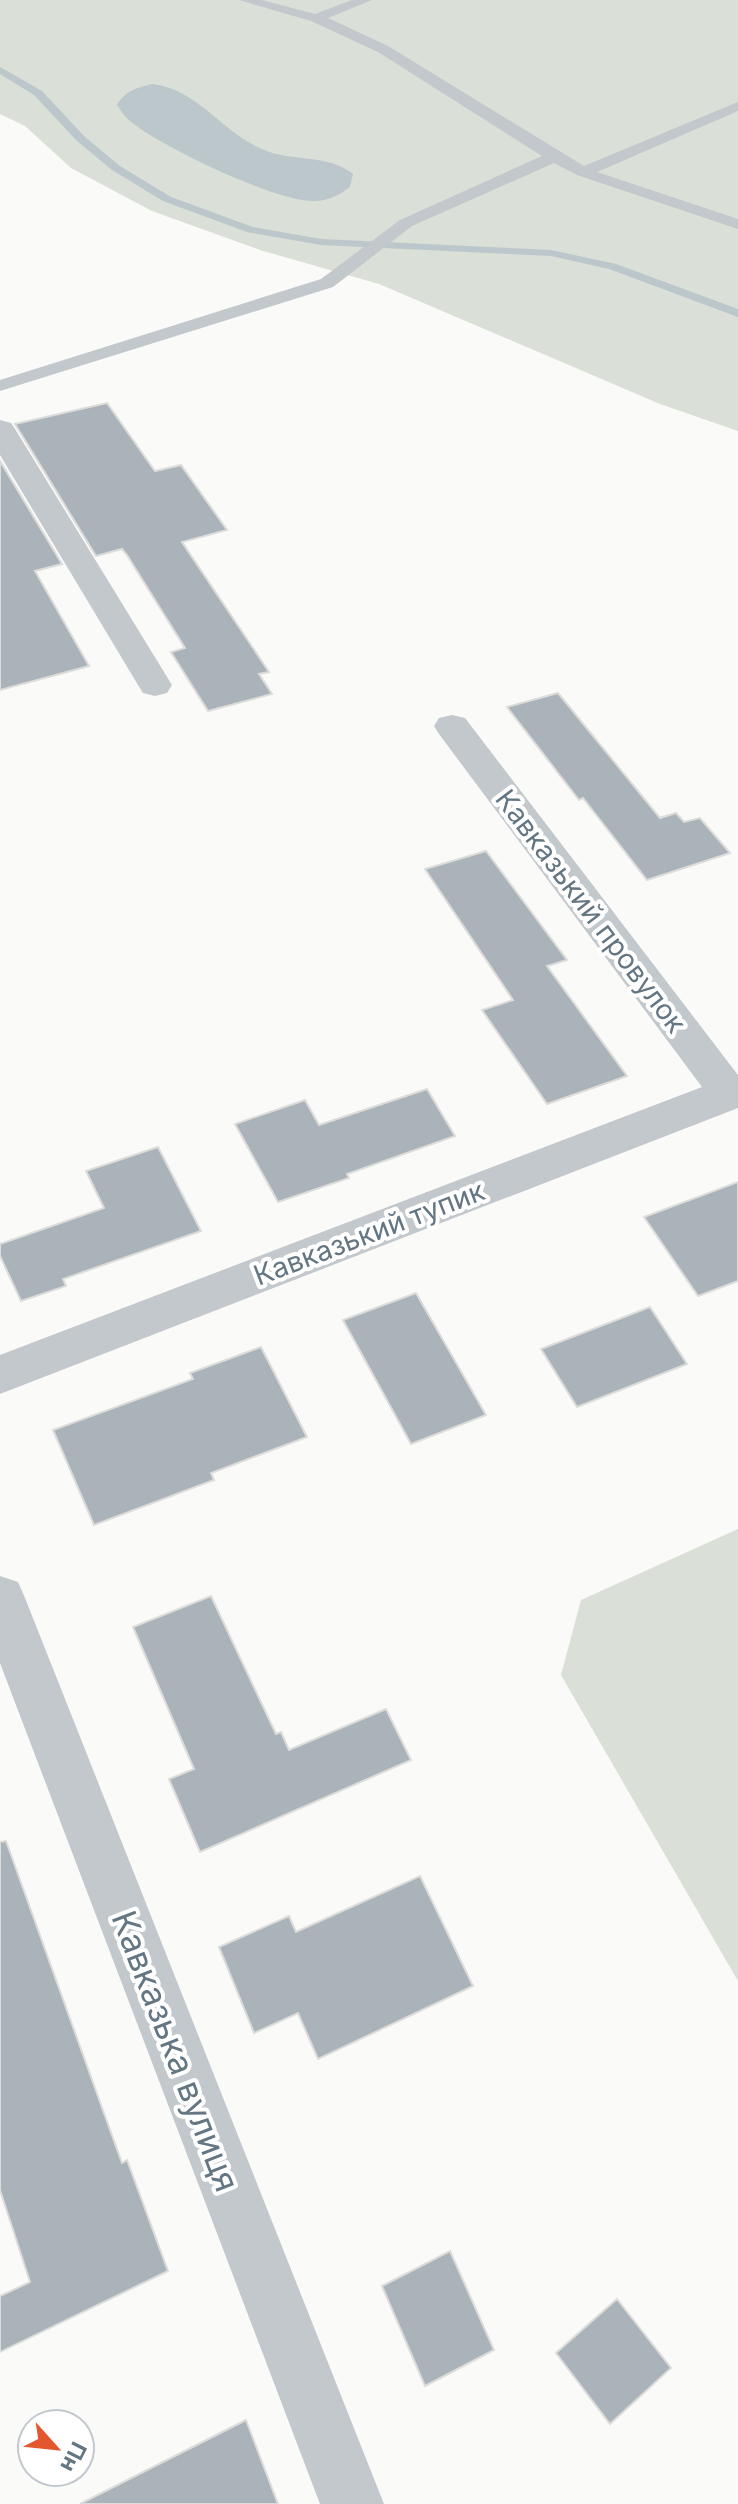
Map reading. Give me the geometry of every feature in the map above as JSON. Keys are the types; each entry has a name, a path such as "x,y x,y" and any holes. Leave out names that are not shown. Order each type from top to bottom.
{"street":[{"path":"0,429 155,685"},
{"name":"Кавказький провулок","path":"452,726 734,1092"},
{"name":"Кавказький тупик","path":"0,1375 734,1092"},
{"name":"Кавказька вулиця","path":"0,1598 352,2504"}],"lane":[{"path":"246,0 316,18 383,49 554,157 583,172 738,224"},
{"path":"316,18 365,0"},
{"path":"583,172 738,106"},
{"path":"0,386 327,283 406,223 554,157"}],"shaded area":[{"path":"0,0 738,0 738,431 660,404 379,284 260,250 152,211 71,168 25,126 0,114"},
{"path":"152,84 183,94 235,133 264,150 343,168 353,174 350,187 326,200 299,199 248,183 165,144 127,118 117,105 132,91"},
{"path":"738,1529 738,1981 561,1675 581,1600"}],"building":[{"path":"107,403 155,471 181,465 227,530 182,542 269,672 259,674 272,694 208,711 171,652 185,648 127,555 122,549 96,556 15,424"},
{"path":"0,461 62,564 35,571 89,666 0,690"},
{"path":"558,693 660,818 676,813 684,822 700,818 730,853 647,880 583,798 579,800 507,707"},
{"path":"486,851 567,960 547,966 627,1076 547,1104 482,1010 513,1000 425,869"},
{"path":"427,1089 455,1136 278,1202 235,1124 305,1100 319,1125"},
{"path":"158,1147 201,1231 63,1279 66,1286 21,1301 0,1256 0,1244 104,1208 86,1171"},
{"path":"738,1182 738,1281 698,1296 644,1217"},
{"path":"416,1293 486,1415 411,1444 343,1320"},
{"path":"650,1307 687,1364 577,1407 541,1349"},
{"path":"261,1347 307,1437 211,1473 214,1480 94,1525 53,1430 193,1379 190,1373"},
{"path":"211,1596 276,1734 281,1732 289,1750 386,1709 411,1760 200,1852 169,1779 194,1769 133,1627"},
{"path":"6,1841 122,2163 127,2160 168,2271 0,2352 0,2296 30,2282 0,2190 0,1842"},
{"path":"420,1876 473,1986 318,2059 298,2013 254,2033 219,1947 289,1916 296,1932"},
{"path":"450,2251 494,2350 425,2386 382,2286"},
{"path":"617,2299 671,2368 610,2424 556,2353"},
{"path":"246,2420 278,2504 80,2504"}],"waterway":[{"path":"0,70 38,93 81,139 116,168 167,199 251,230 321,242 551,253 612,266 738,313"}]}
